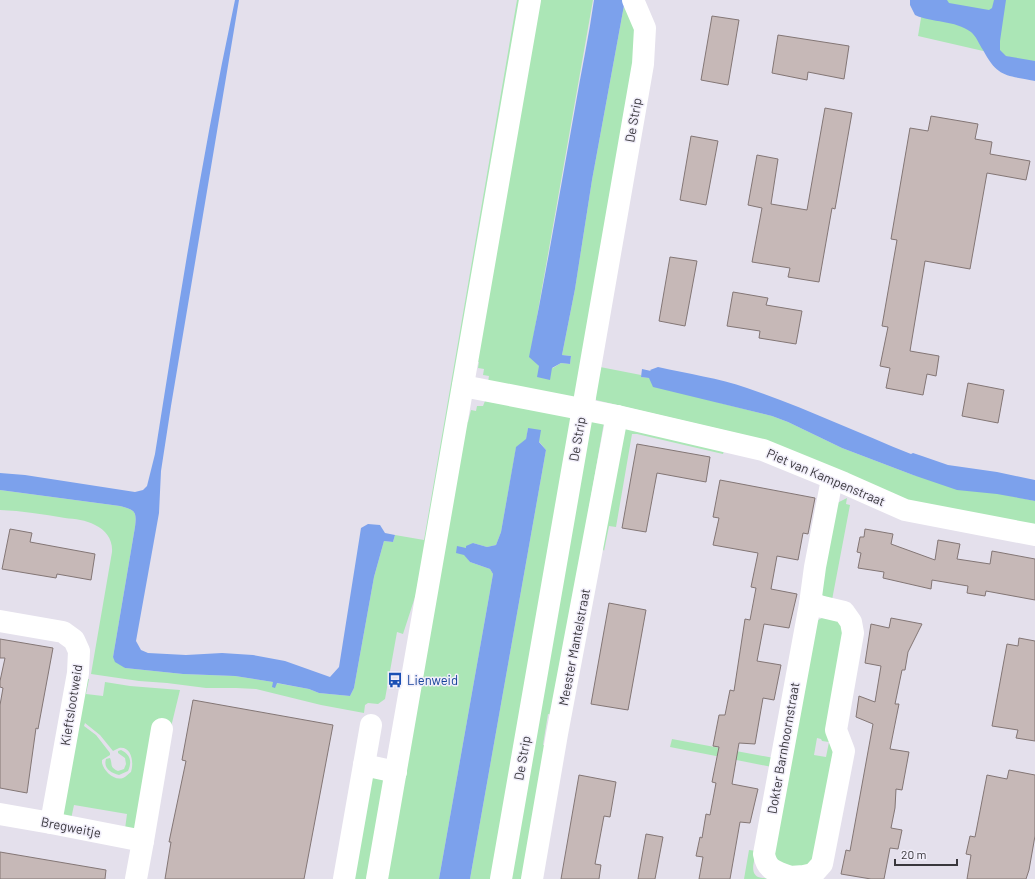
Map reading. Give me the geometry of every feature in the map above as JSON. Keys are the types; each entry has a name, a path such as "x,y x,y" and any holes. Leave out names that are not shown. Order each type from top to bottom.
{"street":[{"path":"377,879 530,0"},
{"name":"De Strip","path":"501,879 643,64 645,28 633,0"},
{"name":"Piet van Kampenstraat","path":"463,386 617,416 763,450 904,510 1035,535"},
{"name":"Meester Mantelstraat","path":"532,879 557,734 617,416"},
{"name":"Dokter Barnhoornstraat","path":"810,604 844,612 851,622 853,633 836,730 844,751 822,864 814,874 790,878 772,870 766,863 764,854 832,479"},
{"name":"Kieftslootweid","path":"0,621 63,632 74,640 79,651 78,673 51,823"},
{"path":"344,879 371,725"},
{"path":"136,879 162,729"},
{"path":"364,765 396,772"},
{"name":"Bregweitje","path":"0,814 143,841"}],"green space":[{"path":"517,0 526,0 416,594 403,634 397,632 385,699 378,704 368,703 365,705 364,713 321,705 256,689 206,688 91,674 112,552 110,540 99,527 92,523 77,519 0,510 0,490 120,506 134,512 136,518 135,527 113,657 125,668 183,674 235,676 273,682 275,687 276,683 309,689 319,693 350,696 354,688 374,577 384,541 393,542 395,535 424,540"},
{"path":"537,0 593,0 530,356 539,366 553,368 561,363 570,364 571,356 562,355 575,289 592,180 625,0 638,32 578,398 488,382 489,376 483,375 484,369 478,368 479,362 473,361"},
{"path":"924,0 1035,0 1035,63 918,36"},
{"path":"595,366 641,375 641,377 650,378 720,403 772,416 842,448 913,475 1035,501 1035,526 900,499 740,434 596,400"},
{"path":"485,401 575,416 495,879 470,879 546,450 528,428 526,440 516,448 501,532 496,545 487,547 473,543 465,555 470,562 490,569 493,574 439,879 382,879 462,421 468,422 471,410 476,411 477,406 483,406"},
{"path":"586,419 604,422 553,715 548,714 543,745 547,746 524,879 506,879"},
{"path":"623,424 725,447 723,454 632,434 616,527 609,526 604,551 601,545"},
{"path":"847,498 846,504 850,505 832,600 822,595 819,588 837,503"},
{"path":"824,617 835,618 844,627 834,746 814,862 804,866 794,867 781,863 773,856 816,621","holes":["817,738 821,739 822,741 829,742 826,757 814,755"]},
{"path":"83,679 89,679 86,694 103,696 105,682 130,686 180,690 171,727 137,832 125,829 127,814 74,805 71,819 63,815","holes":["85,723 100,735 113,751 123,748 129,752 132,760 132,768 131,772 124,777 120,779 113,777 105,769 102,760 110,755 110,753 96,735 84,726"]},
{"path":"672,739 774,758 772,767 670,747"},
{"path":"121,750 129,756 130,765 128,771 119,775 108,770 105,762 106,759 110,758 113,768 118,771 124,769 126,764 125,758 118,753 118,751"},
{"path":"371,773 384,781 371,879 352,879"},
{"path":"749,850 757,851 753,865 755,875 768,879 744,879"}],"water":[{"path":"235,0 239,0 171,406 161,471 159,513 136,641 141,650 148,653 186,655 222,653 253,655 285,661 330,677 339,667 361,528 368,524 380,525 385,533 395,535 393,542 384,541 374,577 354,688 350,696 319,693 309,689 277,683 275,688 272,687 273,682 235,676 183,674 125,668 115,662 113,657 135,527 136,518 134,512 120,506 0,490 0,473 25,475 135,492 143,490 147,486 155,454 202,169"},
{"path":"594,0 625,0 592,180 575,289 562,355 571,356 570,364 561,363 552,368 550,380 537,377 539,366 529,357 553,232"},
{"path":"910,0 947,0 949,3 989,10 992,8 994,0 1006,0 1000,50 1006,56 1035,61 1035,81 1010,76 998,71 988,59 971,32 958,25 922,18 915,15 910,5"},
{"path":"658,367 714,379 768,395 911,454 913,453 948,465 997,472 1035,480 1035,501 997,494 957,490 842,448 772,416 653,387 649,378 641,377 642,369 651,371 650,370"},
{"path":"528,428 541,430 539,442 546,450 470,879 439,879 493,574 490,569 470,562 464,555 456,553 457,546 466,548 466,546 473,543 487,547 496,545 501,532 516,447 526,439"}],"building":[{"path":"712,16 739,20 728,85 701,80"},
{"path":"778,35 849,46 844,79 808,72 807,80 772,73"},
{"path":"825,108 852,113 835,209 832,208 819,282 788,277 790,268 752,262 762,208 748,205 757,155 778,159 771,204 807,210"},
{"path":"931,116 978,124 975,139 992,142 990,154 1030,161 1026,180 987,173 970,269 925,261 910,351 939,356 936,376 927,374 923,395 886,388 890,368 880,366 888,327 882,326 897,240 891,239 910,128 928,131"},
{"path":"691,136 718,141 706,205 680,200"},
{"path":"670,257 697,261 685,326 659,321"},
{"path":"733,292 768,298 766,305 802,311 796,344 759,338 760,331 727,326"},
{"path":"968,383 1004,390 998,423 962,416"},
{"path":"637,444 710,457 706,482 657,473 646,532 622,528"},
{"path":"720,480 815,498 808,534 803,533 798,560 777,556 771,589 797,594 789,628 764,624 757,661 781,665 774,700 763,698 755,744 739,743 732,784 758,789 750,823 740,822 730,879 699,879 703,857 696,856 700,837 702,838 706,814 710,815 716,783 712,782 719,747 713,746 719,715 725,715 730,690 734,691 745,619 750,620 756,588 751,587 758,553 713,545 719,518 713,517"},
{"path":"10,529 32,533 30,542 95,554 91,580 57,574 56,578 2,569"},
{"path":"865,529 893,534 891,544 935,560 938,540 960,544 957,559 990,564 992,551 1035,559 1035,600 986,591 985,596 967,593 968,586 932,580 931,589 883,578 884,572 858,568 861,553 857,552 860,537 864,537"},
{"path":"609,603 646,610 628,710 591,704"},
{"path":"891,618 922,624 908,652 905,670 902,670 895,704 899,704 890,749 909,752 902,790 896,789 895,808 891,828 902,830 898,849 890,848 884,879 871,879 841,874 846,850 850,851 873,724 856,717 859,696 875,702 881,666 865,663 871,624 889,628"},
{"path":"1019,638 1035,641 1035,741 1016,738 1018,730 992,726 1007,644 1018,646"},
{"path":"0,639 53,648 38,729 36,728 27,793 0,788 0,705 3,688 0,687 0,681 5,658 0,658"},
{"path":"193,700 333,725 304,879 165,879 171,842 169,842 186,761 182,760"},
{"path":"1009,770 1035,775 1035,836 1026,879 967,879 971,855 966,854 970,836 975,837 987,775 1007,779"},
{"path":"579,775 616,782 610,817 604,816 595,864 601,865 599,879 561,879"},
{"path":"646,834 663,837 655,879 638,879"},
{"path":"0,852 106,870 105,879 0,879"}],"place":[{"name":"Lienweid","path":"395,680"}]}
